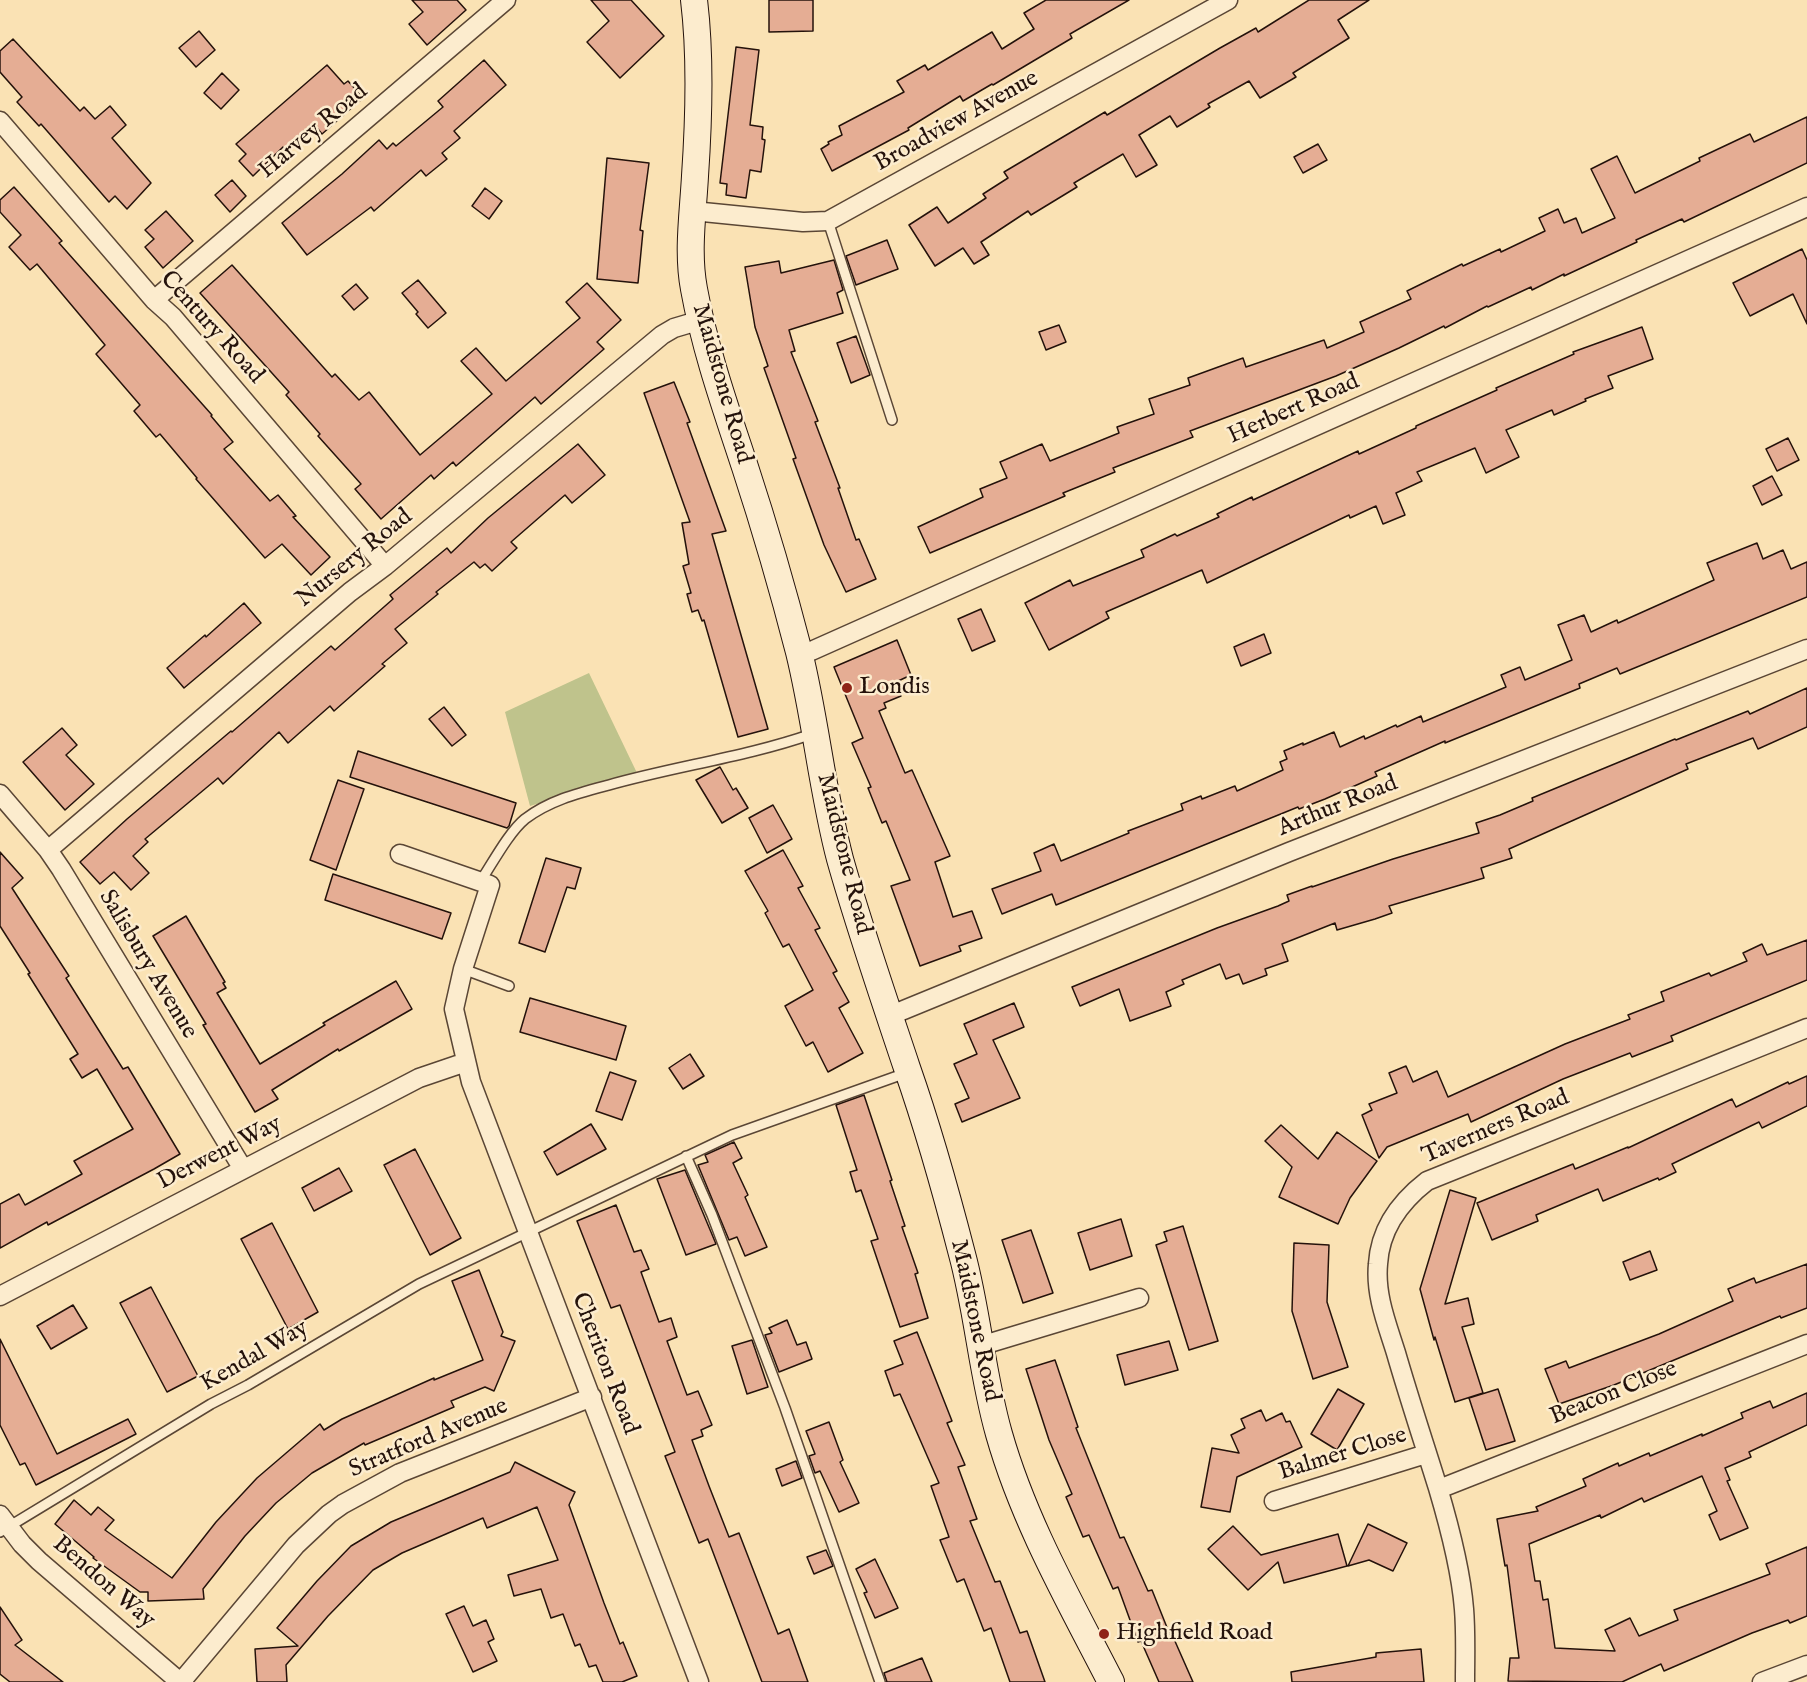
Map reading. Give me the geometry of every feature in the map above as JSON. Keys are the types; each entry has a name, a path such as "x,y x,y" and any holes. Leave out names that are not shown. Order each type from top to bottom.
{"street":[{"name":"Harvey Road","path":"154,300 506,0"},
{"name":"Maidstone Road","path":"694,0 698,68 698,129 691,266 701,320 800,656 839,854 859,926 908,1072 963,1254 999,1435 1022,1500 1052,1566 1111,1682"},
{"name":"Broadview Avenue","path":"693,211 803,222 828,221 1228,0"},
{"name":"Century Road","path":"0,122 154,300 173,317 385,566"},
{"name":"Herbert Road","path":"800,656 1807,207"},
{"name":"Nursery Road","path":"48,850 350,592 385,566 662,336 674,328 701,320"},
{"name":"Arthur Road","path":"889,1016 1289,852 1807,649"},
{"name":"Salisbury Avenue","path":"0,794 48,850 243,1169"},
{"path":"400,854 480,882"},
{"name":"Cheriton Road","path":"480,882 490,885 463,969 454,1009 471,1082 699,1682"},
{"name":"Taverners Road","path":"1465,1682 1464,1610 1460,1579 1439,1489 1426,1454 1377,1287 1380,1247 1389,1224 1398,1208 1410,1194 1427,1180 1807,1028"},
{"name":"Derwent Way","path":"0,1296 419,1078 466,1062"},
{"path":"980,1346 1139,1298"},
{"name":"Beacon Close","path":"1439,1489 1807,1344"},
{"name":"Stratford Avenue","path":"181,1682 296,1545 343,1504 400,1473 592,1397"},
{"name":"Balmer Close","path":"1274,1501 1426,1454"},
{"name":"Bendon Way","path":"2,1524 39,1561 181,1682"},
{"path":"1762,1682 1807,1665"}],"lane":[{"path":"828,221 892,420"},
{"path":"480,882 524,820 556,800 660,770 773,747 816,732"},
{"path":"463,969 509,986"},
{"name":"Kendal Way","path":"2,1524 248,1385 419,1284 732,1135 908,1072"},
{"path":"686,1156 712,1215 785,1408 880,1682"}],"green space":[{"path":"589,673 637,773 530,806 505,712"}],"building":[{"path":"412,0 457,0 466,10 427,45 409,24 423,12"},
{"path":"591,0 631,0 664,36 620,78 587,42 609,21"},
{"path":"769,0 813,0 813,31 769,32"},
{"path":"1046,0 1129,0 1070,34 1072,38 993,85 963,101 960,96 908,128 909,130 832,171 821,149 829,144 828,142 842,135 839,126 904,92 897,81 925,65 928,70 992,32 1002,49 1034,29 1024,13"},
{"path":"1309,0 1369,0 1338,20 1349,38 1293,73 1296,77 1260,98 1249,81 1208,104 1210,107 1177,127 1170,116 1139,135 1157,165 1136,177 1123,154 1074,183 1077,187 1031,215 1028,211 981,242 989,255 974,264 963,248 935,266 909,225 937,207 948,223 986,198 983,194 1008,178 1004,172 1105,112 1107,115 1256,28 1258,32"},
{"path":"199,31 215,50 196,67 179,48"},
{"path":"13,39 80,111 84,107 95,119 110,106 126,125 112,138 151,183 127,209 115,196 109,202 41,124 39,126 17,102 22,97 0,72 0,51"},
{"path":"736,47 759,50 750,125 763,127 762,139 765,140 761,172 750,170 746,198 726,195 727,184 720,183"},
{"path":"484,60 506,85 454,131 460,138 442,153 447,159 426,176 421,170 374,211 371,207 307,255 282,223 379,140 387,149 393,143 396,146 443,107 438,101"},
{"path":"327,65 344,84 348,81 363,98 322,134 313,123 284,149 283,147 253,176 239,161 246,154 236,144"},
{"path":"222,73 239,90 221,109 204,93"},
{"path":"1807,117 1807,163 1684,222 1682,219 1564,276 1564,274 1532,290 1531,287 1487,306 1445,328 1444,326 1336,376 1190,431 1193,437 1113,468 1115,472 1063,493 1065,496 930,553 918,527 983,497 980,489 1007,478 1000,462 1042,444 1050,461 1119,433 1117,427 1154,414 1149,399 1190,385 1188,378 1243,358 1246,367 1324,340 1327,348 1364,332 1360,322 1411,299 1407,291 1462,264 1463,266 1500,249 1501,252 1545,231 1539,218 1558,209 1564,223 1576,218 1582,233 1615,218 1591,169 1617,156 1635,193 1700,161 1699,158 1750,134 1754,142"},
{"path":"1318,144 1327,160 1303,173 1294,157"},
{"path":"607,158 649,163 640,230 643,231 638,283 597,279"},
{"path":"232,180 246,196 230,212 215,195"},
{"path":"14,187 62,241 59,243 212,415 233,442 224,449 270,501 278,495 296,516 293,517 330,557 311,575 282,544 265,558 160,434 156,437 134,411 140,405 96,354 105,345 37,264 30,270 9,247 21,235 0,212 0,200"},
{"path":"485,188 502,201 489,219 472,206"},
{"path":"166,211 193,241 163,268 145,247 154,239 145,230"},
{"path":"887,240 898,269 856,285 846,256"},
{"path":"1802,249 1807,260 1807,324 1793,294 1750,316 1733,283"},
{"path":"834,260 843,290 837,293 843,313 789,330 795,351 791,352 818,421 815,422 840,488 838,488 856,540 859,539 876,579 846,592 824,545 764,368 768,366 755,327 745,267 779,261 781,273"},
{"path":"232,265 332,377 335,374 359,400 369,392 420,455 492,394 461,361 476,348 506,381 580,318 566,302 587,283 621,320 597,342 604,349 541,404 535,397 456,466 453,462 434,479 431,475 381,519 355,489 361,484 318,436 320,434 286,395 289,392 200,293"},
{"path":"418,280 446,313 428,328 402,293"},
{"path":"356,284 368,298 354,310 342,296"},
{"path":"1059,325 1066,342 1046,350 1039,332"},
{"path":"1642,327 1653,359 1608,376 1613,388 1554,415 1552,410 1506,430 1519,457 1486,473 1475,448 1417,472 1422,481 1396,493 1405,515 1383,524 1376,506 1350,518 1349,515 1207,583 1202,570 1106,612 1109,618 1049,650 1025,603 1070,580 1073,586 1144,557 1141,550 1219,517 1217,514 1252,497 1253,500 1358,451 1359,454 1497,390 1496,388 1574,354 1573,352"},
{"path":"856,336 870,375 851,383 837,343"},
{"path":"674,382 690,422 687,423 726,531 712,534 768,729 738,737 704,620 702,621 698,610 692,612 687,594 691,593 683,566 689,564 682,523 690,522 644,393"},
{"path":"1788,438 1799,460 1777,471 1766,449"},
{"path":"578,444 605,475 572,503 565,495 511,542 517,548 492,571 485,564 480,568 474,562 436,592 438,594 395,629 407,643 382,664 385,666 334,711 330,706 288,743 279,732 223,784 218,778 145,839 148,842 133,856 149,873 131,890 114,872 100,884 80,862 127,819 331,646 335,650 393,599 390,595 447,548 451,553 488,518"},
{"path":"1772,476 1782,495 1762,505 1753,486"},
{"path":"1757,543 1763,559 1783,550 1791,569 1807,562 1807,597 1620,674 1617,668 1579,684 1580,688 1445,743 1445,741 1375,772 1377,776 1325,799 1299,809 1298,807 1056,905 1052,894 1002,914 992,889 1041,871 1034,853 1054,844 1061,861 1129,833 1128,831 1183,810 1181,804 1201,796 1202,799 1235,786 1237,791 1283,770 1280,762 1287,759 1284,751 1303,743 1303,745 1334,732 1340,747 1421,716 1423,722 1506,687 1501,675 1520,667 1525,680 1572,660 1558,625 1584,615 1591,632 1617,620 1618,623 1714,580 1707,563"},
{"path":"244,603 261,623 184,688 167,668"},
{"path":"981,609 995,641 972,651 958,619"},
{"path":"1264,634 1271,653 1241,666 1234,647"},
{"path":"897,640 911,675 896,682 901,696 884,703 886,708 879,711 905,773 912,770 950,856 935,862 953,917 972,911 982,938 959,946 961,951 920,966 891,886 910,880 886,821 882,823 868,788 871,787 852,743 863,738 834,667"},
{"path":"1807,688 1807,727 1758,749 1753,738 1686,764 1688,769 1509,849 1512,858 1481,868 1484,878 1389,906 1392,913 1375,919 1337,930 1335,923 1282,944 1288,961 1265,969 1267,975 1243,984 1239,974 1226,979 1220,964 1182,980 1184,984 1166,992 1171,1006 1130,1021 1119,989 1080,1006 1072,987 1217,928 1278,906 1289,901 1287,895 1479,833 1476,823 1533,801 1532,798 1675,739 1748,711 1750,714"},
{"path":"444,707 466,735 452,746 429,719"},
{"path":"62,728 77,745 66,755 94,784 65,810 23,762"},
{"path":"358,751 516,803 509,826 507,828 350,777"},
{"path":"720,767 733,790 736,788 748,808 722,823 696,780"},
{"path":"338,780 364,789 336,870 310,860"},
{"path":"773,805 792,839 767,853 749,818"},
{"path":"783,850 803,886 798,888 820,928 815,930 837,971 833,973 849,1002 839,1008 863,1053 828,1072 813,1042 806,1046 785,1006 813,990 789,944 783,947 765,913 768,911 745,871"},
{"path":"0,852 23,878 12,888 69,976 66,978 123,1069 128,1067 180,1154 48,1225 47,1222 0,1248 0,1204 19,1194 25,1205 82,1174 74,1161 133,1129 97,1069 82,1078 70,1059 78,1054 0,926"},
{"path":"546,858 581,868 575,889 567,887 545,952 519,943"},
{"path":"333,874 451,913 442,939 325,900"},
{"path":"186,916 225,982 223,983 226,988 217,993 260,1064 325,1025 323,1023 396,981 412,1009 339,1051 338,1049 272,1090 278,1099 255,1112 153,936"},
{"path":"1807,940 1807,980 1671,1036 1673,1041 1632,1057 1630,1053 1563,1079 1471,1122 1468,1114 1387,1147 1379,1158 1362,1115 1372,1110 1369,1104 1397,1093 1389,1073 1406,1066 1413,1082 1437,1071 1448,1097 1565,1044 1630,1019 1628,1015 1664,1001 1661,992 1709,973 1711,976 1747,961 1743,953 1762,944 1767,955"},
{"path":"530,998 626,1026 616,1060 520,1032"},
{"path":"1014,1003 1024,1027 993,1040 1020,1098 962,1122 955,1104 969,1098 954,1064 977,1054 964,1024"},
{"path":"690,1054 704,1076 683,1089 669,1068"},
{"path":"610,1072 636,1081 622,1120 596,1111"},
{"path":"1807,1076 1807,1106 1762,1128 1759,1122 1672,1164 1676,1172 1659,1180 1658,1178 1603,1201 1598,1189 1536,1215 1538,1221 1492,1240 1477,1203 1573,1164 1575,1169 1628,1148 1732,1099 1736,1107 1788,1082 1789,1084"},
{"path":"864,1095 892,1180 890,1181 905,1226 902,1227 918,1273 915,1274 928,1318 900,1327 871,1241 878,1239 861,1190 856,1192 850,1172 857,1170 836,1105"},
{"path":"591,1124 606,1149 557,1175 544,1152"},
{"path":"1281,1125 1318,1159 1337,1132 1377,1161 1350,1198 1338,1224 1279,1197 1292,1167 1265,1141"},
{"path":"734,1142 742,1158 733,1163 748,1195 745,1197 767,1247 745,1256 737,1237 729,1240 698,1165 708,1162 705,1155"},
{"path":"415,1149 461,1238 430,1255 384,1165"},
{"path":"339,1168 352,1191 314,1211 302,1188"},
{"path":"685,1170 716,1244 686,1255 657,1179"},
{"path":"1450,1190 1476,1198 1445,1304 1468,1298 1474,1324 1462,1327 1483,1393 1455,1402 1420,1289"},
{"path":"616,1205 634,1252 641,1250 649,1269 641,1272 659,1322 671,1318 677,1337 667,1341 687,1395 698,1391 712,1425 701,1430 703,1436 692,1440 729,1537 739,1533 778,1634 789,1629 808,1682 762,1682 708,1539 699,1543 665,1456 675,1452 620,1305 611,1308 577,1221"},
{"path":"1121,1219 1132,1256 1090,1270 1078,1233"},
{"path":"272,1223 318,1312 288,1329 241,1239"},
{"path":"1183,1226 1218,1341 1189,1350 1156,1245 1167,1241 1164,1232"},
{"path":"1031,1230 1053,1293 1023,1303 1002,1240"},
{"path":"1294,1243 1329,1245 1327,1302 1348,1367 1313,1379 1292,1311"},
{"path":"1650,1251 1657,1270 1630,1280 1623,1262"},
{"path":"1807,1264 1807,1308 1781,1318 1780,1316 1614,1385 1559,1404 1545,1369 1566,1361 1569,1368 1659,1334 1733,1301 1728,1289 1754,1278 1756,1283"},
{"path":"479,1270 503,1332 501,1336 515,1341 494,1391 485,1387 451,1401 454,1407 365,1445 364,1443 312,1473 276,1503 245,1536 203,1589 204,1599 148,1601 148,1592 140,1592 93,1558 55,1524 74,1500 91,1515 98,1507 114,1520 105,1530 172,1578 216,1522 257,1478 320,1424 324,1430 342,1419 434,1378 434,1380 483,1360 452,1281"},
{"path":"151,1287 198,1376 167,1392 120,1303"},
{"path":"73,1305 87,1328 51,1349 37,1326"},
{"path":"787,1320 797,1345 806,1342 812,1359 779,1372 765,1335 772,1333 769,1328"},
{"path":"917,1332 952,1421 947,1423 965,1465 958,1467 977,1519 970,1521 995,1582 1000,1581 1020,1633 1027,1631 1045,1682 1010,1682 991,1628 984,1631 964,1579 957,1582 940,1540 949,1537 931,1486 939,1483 900,1394 894,1396 885,1371 903,1364 894,1341"},
{"path":"0,1339 57,1454 128,1419 136,1434 36,1485 25,1463 20,1465 0,1425"},
{"path":"752,1340 768,1387 747,1394 732,1346"},
{"path":"1169,1341 1178,1370 1125,1385 1117,1355"},
{"path":"1055,1360 1078,1427 1076,1428 1120,1538 1124,1537 1148,1591 1152,1590 1172,1640 1174,1639 1193,1682 1159,1682 1141,1641 1138,1642 1118,1587 1113,1589 1089,1535 1083,1537 1066,1497 1072,1494 1049,1440 1026,1369"},
{"path":"1338,1389 1364,1404 1337,1450 1311,1434"},
{"path":"1498,1389 1515,1441 1486,1450 1469,1398"},
{"path":"1807,1393 1807,1425 1749,1452 1751,1457 1725,1468 1730,1480 1727,1481 1748,1528 1720,1540 1709,1515 1717,1511 1702,1476 1644,1502 1642,1498 1601,1518 1600,1515 1529,1544 1535,1581 1540,1581 1543,1600 1548,1599 1555,1648 1615,1651 1605,1630 1630,1618 1639,1636 1678,1620 1674,1610 1770,1574 1766,1564 1807,1547 1807,1616 1752,1633 1664,1671 1661,1664 1622,1682 1508,1681 1510,1658 1519,1658 1507,1565 1505,1566 1497,1519 1538,1511 1536,1507 1586,1486 1583,1479 1618,1463 1619,1466 1649,1453 1650,1456 1702,1434 1702,1436 1743,1418 1741,1413 1770,1401 1773,1408"},
{"path":"1261,1410 1266,1421 1282,1413 1286,1422 1290,1421 1302,1447 1237,1477 1230,1512 1201,1507 1212,1448 1239,1453 1231,1435 1245,1428 1241,1419"},
{"path":"829,1422 843,1460 840,1462 859,1503 839,1512 820,1471 815,1473 809,1456 815,1454 806,1431"},
{"path":"796,1461 802,1478 782,1486 776,1469"},
{"path":"515,1462 575,1492 569,1505 620,1644 623,1642 637,1676 622,1682 603,1682 596,1665 589,1667 580,1644 575,1646 563,1614 551,1618 541,1589 514,1596 508,1575 558,1560 537,1507 487,1528 483,1518 402,1553 373,1570 328,1616 286,1665 287,1682 257,1682 255,1649 298,1646 277,1628 351,1546 391,1522 510,1472"},
{"path":"1368,1524 1407,1543 1393,1571 1369,1560 1348,1566"},
{"path":"1233,1526 1261,1555 1338,1534 1347,1566 1284,1583 1278,1562 1248,1590 1208,1549"},
{"path":"826,1550 833,1566 814,1574 807,1557"},
{"path":"875,1559 898,1608 875,1618 864,1593 867,1592 856,1569"},
{"path":"464,1606 473,1626 486,1620 494,1639 488,1642 497,1661 473,1672 446,1614"},
{"path":"0,1607 22,1640 15,1645 63,1682 10,1682 0,1674"},
{"path":"1421,1649 1424,1682 1292,1682 1291,1672 1376,1657 1376,1653"},
{"path":"922,1658 932,1682 887,1682 884,1673"}],"place":[{"name":"Londis","path":"847,688"},
{"name":"Highfield Road","path":"1104,1634"}]}
